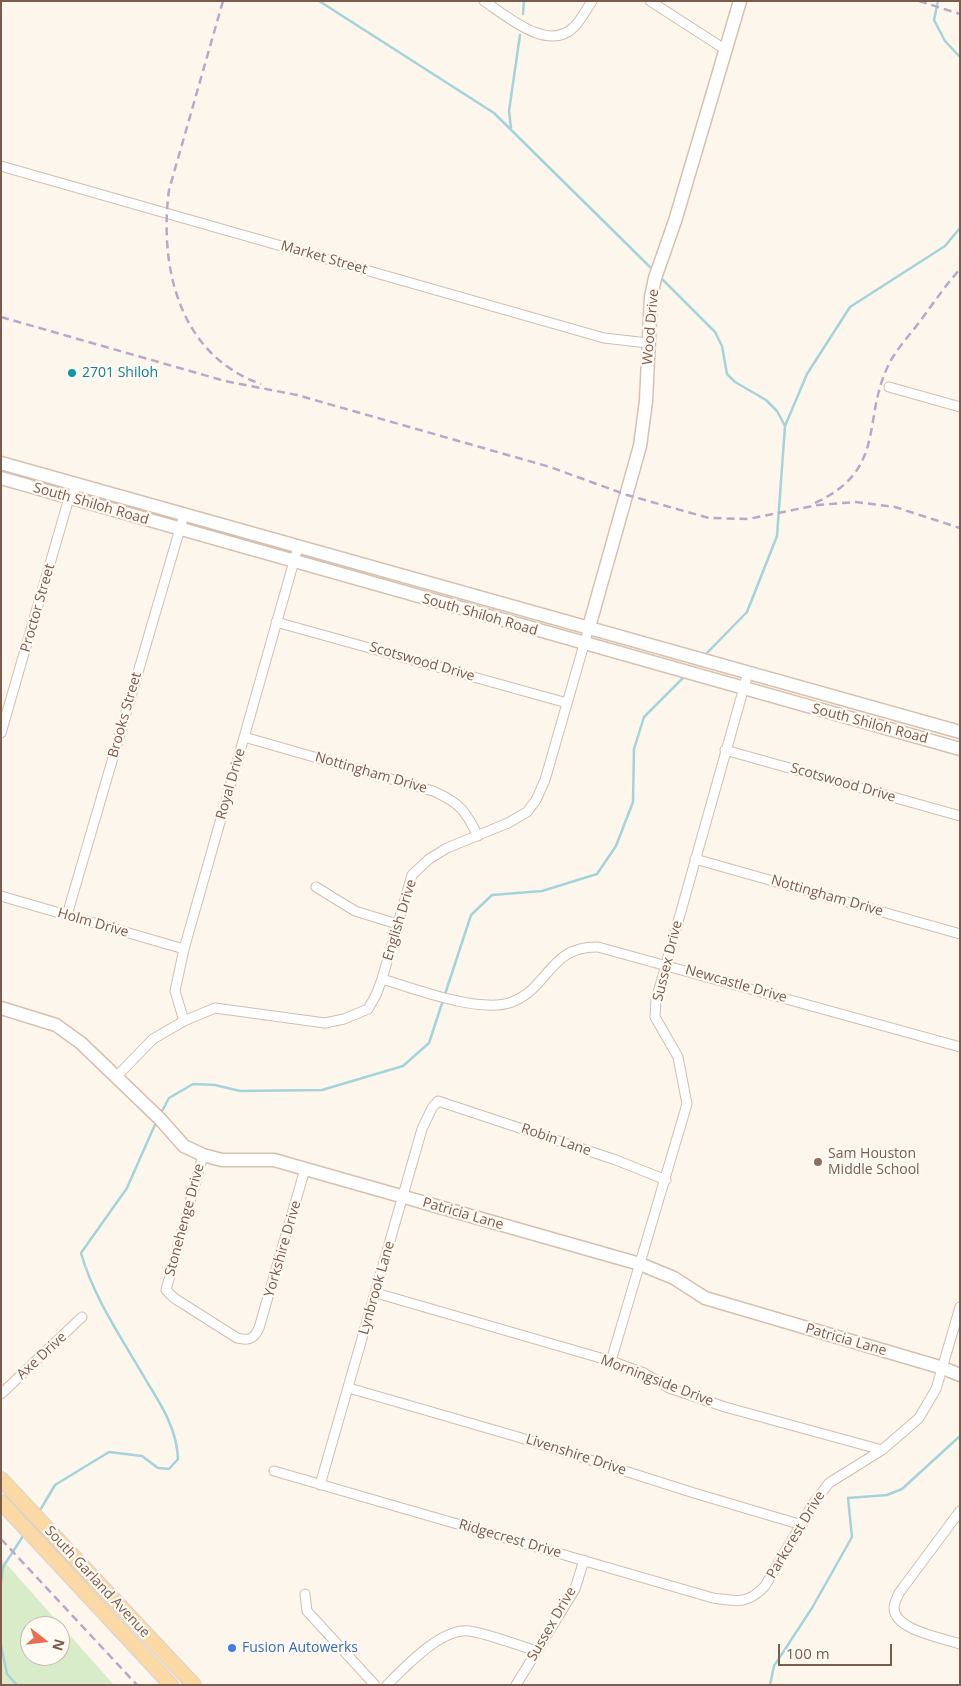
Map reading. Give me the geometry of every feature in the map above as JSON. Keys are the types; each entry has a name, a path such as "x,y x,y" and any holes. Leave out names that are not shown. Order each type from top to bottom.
{"main road":[{"name":"Wood Drive","path":"588,627 640,446 645,409 651,297 655,278 740,1"},
{"name":"South Shiloh Road","path":"1,463 960,732"},
{"name":"South Shiloh Road","path":"1,478 960,749"},
{"name":"Patricia Lane","path":"1,1008 56,1025 82,1043 184,1146 203,1155 222,1160 274,1160 640,1264 674,1278 704,1298 943,1368 960,1375"},
{"name":"South Garland Avenue","path":"1,1479 194,1685"},
{"name":"South Garland Avenue","path":"1,1502 171,1685"}],"street":[{"path":"484,1 534,32 554,37 573,28 592,1"},
{"path":"650,1 726,50"},
{"name":"Market Street","path":"1,166 604,338 648,343"},
{"path":"889,387 960,407"},
{"name":"Proctor Street","path":"1,733 69,498 78,485"},
{"name":"Brooks Street","path":"67,916 184,515"},
{"name":"Royal Drive","path":"184,1020 175,991 184,950 298,547"},
{"name":"Scotswood Drive","path":"276,622 567,703"},
{"name":"English Drive","path":"116,1077 153,1039 184,1020 215,1008 325,1023 344,1019 368,1009 382,979 412,875 429,859 441,852 527,812 536,800 567,703 588,627"},
{"name":"Sussex Drive","path":"611,1361 666,1180 686,1104 678,1057 655,1017 656,1000 748,673"},
{"name":"Nottingham Drive","path":"244,737 434,791 448,797 466,811 478,836"},
{"name":"Scotswood Drive","path":"725,750 960,816"},
{"name":"Nottingham Drive","path":"695,859 960,934"},
{"path":"316,887 355,911 397,924"},
{"name":"Holm Drive","path":"1,896 184,950"},
{"name":"Newcastle Drive","path":"382,979 446,997 489,1006 512,1002 538,983 557,960 572,950 598,947 666,964 960,1047"},
{"name":"Lynbrook Lane","path":"320,1485 428,1114 438,1101 446,1102"},
{"name":"Robin Lane","path":"446,1102 616,1160 666,1180"},
{"name":"Stonehenge Drive","path":"203,1155 166,1290 174,1298 237,1338 246,1341 255,1337 259,1328"},
{"name":"Yorkshire Drive","path":"259,1328 305,1169"},
{"name":"Morningside Drive","path":"376,1293 611,1361 644,1373 668,1388 725,1407 882,1450"},
{"name":"Parkcrest Drive","path":"747,1600 755,1596 765,1586 813,1504 829,1483 882,1450 904,1434 919,1418 936,1389 960,1308"},
{"name":"Axe Drive","path":"1,1394 82,1318"},
{"name":"Livenshire Drive","path":"349,1388 518,1437 802,1525"},
{"name":"Ridgecrest Drive","path":"274,1471 713,1598 747,1600"},
{"path":"959,1513 898,1593 894,1606 895,1614 904,1626 960,1644"},
{"name":"Sussex Drive","path":"516,1685 575,1589 584,1560"},
{"path":"304,1594 308,1611 375,1685"},
{"path":"387,1685 424,1649 448,1636 468,1631 536,1651"}],"green space":[{"path":"1,1558 53,1616 20,1616 20,1666 70,1666 70,1636 114,1685 1,1685"}],"waterway":[{"path":"319,1 494,113 652,269"},
{"path":"523,14 524,1"},
{"path":"938,1 934,20 945,41 960,57"},
{"path":"511,128 509,111 520,35"},
{"path":"704,656 747,612 777,536 785,426 807,374 850,307 945,246 960,228"},
{"path":"662,279 715,332 722,346 727,374 735,382 766,400 777,411 785,426"},
{"path":"161,1113 169,1098 193,1084 215,1085 240,1091 322,1090 403,1066 429,1043 471,915 492,895 542,891 597,874 616,846 633,802 634,749 644,717 684,677"},
{"path":"39,1512 55,1485 109,1452 142,1456 158,1468 169,1469 178,1459 175,1438 168,1419 101,1303 81,1253 127,1188 157,1120"},
{"path":"770,1685 774,1666 812,1608 852,1537 848,1498 887,1495 902,1489 960,1436"},
{"path":"1,1582 3,1567 25,1533"},
{"path":"1,1645 7,1674 17,1685"}],"railway":[{"path":"223,1 169,190 167,219 168,249 172,278 180,305 193,330 211,352 233,370 261,384"},
{"path":"919,1 960,14"},
{"path":"815,503 838,490 853,475 863,459 869,442 881,385 889,364 960,269"},
{"path":"1,317 225,381 297,395 550,467 627,495 709,518 748,519 818,505 856,502 895,507 960,528"},
{"path":"1,1539 137,1685"}],"place":[{"name":"2701 Shiloh","path":"72,373"},
{"name":"Sam Houston Middle School","path":"818,1162"},
{"name":"Fusion Autowerks","path":"232,1648"}]}
